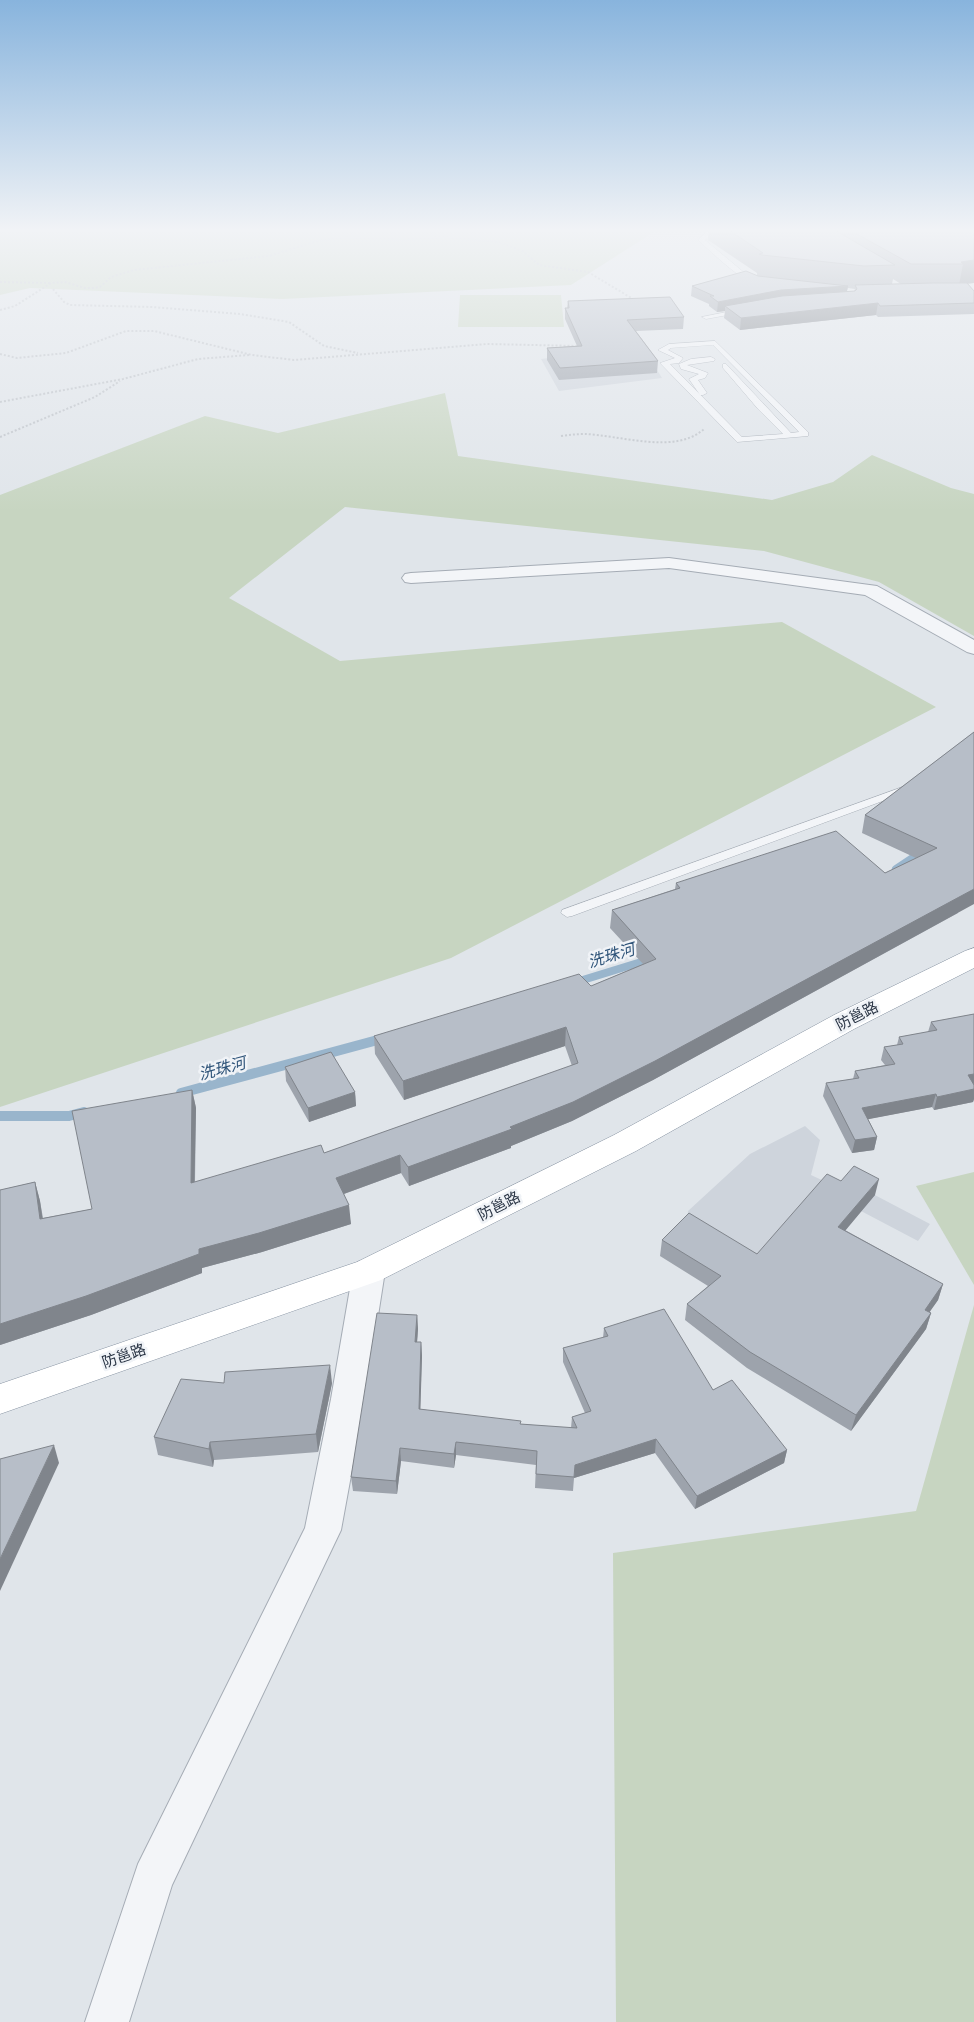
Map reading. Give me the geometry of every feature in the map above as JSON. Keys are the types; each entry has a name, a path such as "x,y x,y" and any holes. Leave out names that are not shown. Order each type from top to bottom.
{"highway":[{"name":"防邕路","path":"0,1399 369,1271 626,1143 844,1022 974,957"}],"street":[{"path":"411,578 669,563 870,590 974,648"},
{"path":"107,2022 153,1880 323,1530 348,1398 369,1271"}],"lane":[{"path":"715,342 805,434 740,440 664,363 676,361 679,358 662,350 664,348 715,342"},
{"path":"702,344 711,359 750,408"},
{"path":"702,344 789,436"},
{"path":"711,359 691,360 686,362 684,366 704,373 693,380 740,440"},
{"path":"770,430 776,437"},
{"path":"567,913 916,785 923,779"}],"path":[{"path":"290,322 324,346 364,354"},
{"path":"0,354 17,358 66,353 126,332 154,331 252,355 294,360 487,344 585,346"},
{"path":"0,402 123,379 198,359 252,355"},
{"path":"0,437 95,397 123,379"},
{"path":"561,436 585,434 650,441 671,441 689,439 701,434 706,426"}],"shaded area":[{"path":"642,346 662,378 559,391 541,359"},
{"path":"805,1126 820,1140 811,1175 843,1190 850,1182 930,1224 918,1241 861,1211 793,1293 687,1229 688,1211 750,1154"}],"green space":[{"path":"458,322 564,322 564,327 458,327"},
{"path":"445,393 458,456 772,500 833,482 872,455 951,488 974,494 974,636 879,582 764,551 345,507 229,598 340,661 782,622 936,707 451,958 0,1107 0,495 205,416 278,433"},
{"path":"974,1172 974,1285 916,1186"},
{"path":"974,1305 974,2022 616,2022 613,1553 916,1511"}],"building":[{"path":"571,322 629,322 658,361 560,368 547,348 582,346"},
{"path":"974,732 974,889 655,1061 573,1102 510,1127 512,1129 408,1167 400,1155 336,1178 349,1205 259,1233 199,1249 199,1254 86,1296 0,1324 0,1190 35,1182 40,1219 92,1209 72,1111 192,1090 191,1183 321,1145 324,1153 578,1063 566,1027 403,1081 374,1036 579,974 591,986 656,959 612,910 680,888 676,883 836,831 885,873 937,848 865,815"},
{"path":"974,1014 974,1074 968,1075 974,1085 974,1089 937,1097 936,1094 862,1108 877,1137 855,1140 826,1083 859,1078 855,1071 895,1064 884,1047 903,1044 899,1037 937,1030 931,1022"},
{"path":"331,1052 355,1092 308,1108 285,1067"},
{"path":"854,1166 879,1179 838,1227 943,1284 925,1310 931,1313 856,1415 750,1352 687,1304 721,1276 662,1240 689,1213 757,1254 827,1174 841,1181"},
{"path":"664,1309 713,1390 732,1380 787,1450 697,1496 656,1439 575,1465 574,1477 536,1474 537,1451 456,1442 454,1454 400,1448 396,1481 351,1477 377,1313 417,1315 415,1342 421,1342 419,1409 521,1421 520,1424 577,1428 572,1417 591,1411 563,1348 608,1336 604,1328"},
{"path":"330,1365 316,1434 210,1442 209,1449 154,1437 181,1379 224,1383 225,1372"},
{"path":"54,1445 0,1559 0,1459"}],"waterway":[{"name":"洗珠河","path":"896,869 923,851"},
{"name":"洗珠河","path":"573,983 651,959"},
{"name":"洗珠河","path":"181,1093 385,1038"},
{"name":"洗珠河","path":"0,1116 69,1116 84,1112"}]}
